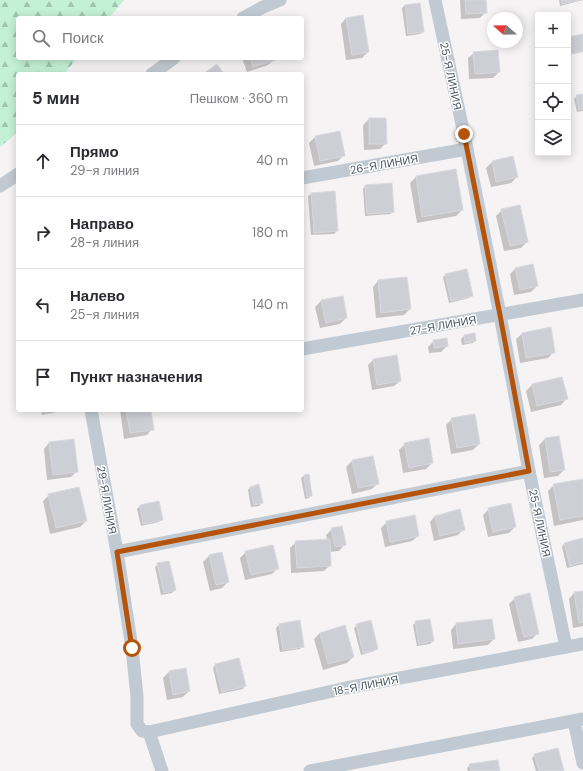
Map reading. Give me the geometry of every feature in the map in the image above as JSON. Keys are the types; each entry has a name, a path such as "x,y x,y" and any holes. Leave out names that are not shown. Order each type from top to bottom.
{"street":[{"path":"247,16 280,0"},
{"name":"25-Я ЛИНИЯ","path":"435,0 467,149 529,471 566,647"},
{"path":"155,72 171,60"},
{"name":"26-Я ЛИНИЯ","path":"304,178 467,149"},
{"path":"0,186 16,175"},
{"name":"27-Я ЛИНИЯ","path":"304,348 583,300"},
{"name":"29-Я ЛИНИЯ","path":"91,412 117,552 132,648 137,697 137,724 142,731 149,732 162,771"},
{"path":"117,552 529,471"},
{"name":"18-Я ЛИНИЯ","path":"149,732 346,688 583,644"},
{"path":"310,771 578,720 583,763"}],"green space":[{"path":"0,0 124,0 111,16 16,16 16,60 75,60 66,72 16,72 16,132 0,147"}],"building":[{"path":"465,0 486,0 487,13 466,14"},
{"path":"561,0 581,0 562,4"},
{"path":"420,3 424,32 408,34 405,5"},
{"path":"363,15 369,52 352,55 346,18"},
{"path":"583,34 583,51 571,54 571,36"},
{"path":"498,50 500,72 475,74 473,52"},
{"path":"251,60 275,60 253,67"},
{"path":"217,64 223,72 206,72"},
{"path":"583,94 583,109 579,110 576,95"},
{"path":"369,118 386,118 387,144 369,144"},
{"path":"340,131 345,156 320,161 315,136"},
{"path":"513,156 518,177 496,182 492,161"},
{"path":"456,169 463,210 422,217 416,176"},
{"path":"392,183 394,212 367,214 365,185"},
{"path":"335,191 338,231 314,233 311,193"},
{"path":"520,205 528,242 510,246 501,209"},
{"path":"533,264 538,286 520,290 515,268"},
{"path":"467,269 473,296 451,301 445,274"},
{"path":"407,277 411,309 381,313 378,280"},
{"path":"343,296 347,318 326,323 321,300"},
{"path":"551,327 555,353 526,358 522,333"},
{"path":"475,333 476,341 465,343 464,335"},
{"path":"447,338 448,346 434,348 433,340"},
{"path":"397,355 401,381 377,385 373,359"},
{"path":"562,377 568,399 537,406 532,384"},
{"path":"126,412 151,412 154,430 130,433"},
{"path":"475,414 480,444 457,448 451,418"},
{"path":"559,436 565,470 550,472 545,438"},
{"path":"429,438 433,463 409,468 404,443"},
{"path":"74,439 78,472 53,475 49,442"},
{"path":"373,456 379,484 358,488 352,460"},
{"path":"309,474 312,496 307,497 304,475"},
{"path":"583,479 583,516 560,520 553,484"},
{"path":"259,484 263,503 254,505 250,487"},
{"path":"79,487 87,521 56,528 48,494"},
{"path":"159,501 163,520 143,524 140,505"},
{"path":"511,503 516,527 493,532 488,508"},
{"path":"460,509 465,530 440,536 435,516"},
{"path":"415,515 419,536 390,542 386,521"},
{"path":"342,526 346,545 335,547 331,528"},
{"path":"583,538 583,562 570,566 564,543"},
{"path":"330,539 331,566 297,568 295,541"},
{"path":"273,545 279,569 251,575 245,551"},
{"path":"222,552 229,582 216,585 209,555"},
{"path":"169,561 176,590 164,593 157,563"},
{"path":"583,591 583,622 579,623 574,592"},
{"path":"530,593 539,634 524,637 514,597"},
{"path":"430,619 434,641 419,644 415,621"},
{"path":"492,619 495,639 458,644 456,623"},
{"path":"300,620 304,647 283,650 279,624"},
{"path":"371,620 378,649 363,653 356,624"},
{"path":"345,625 354,657 328,664 320,633"},
{"path":"239,658 246,686 222,692 215,664"},
{"path":"186,668 190,691 173,695 169,671"},
{"path":"558,748 564,771 539,771 534,754"},
{"path":"498,760 500,771 471,771 469,764"}],"route":[{"path":"132,648 117,552 529,471 464,134"}]}
